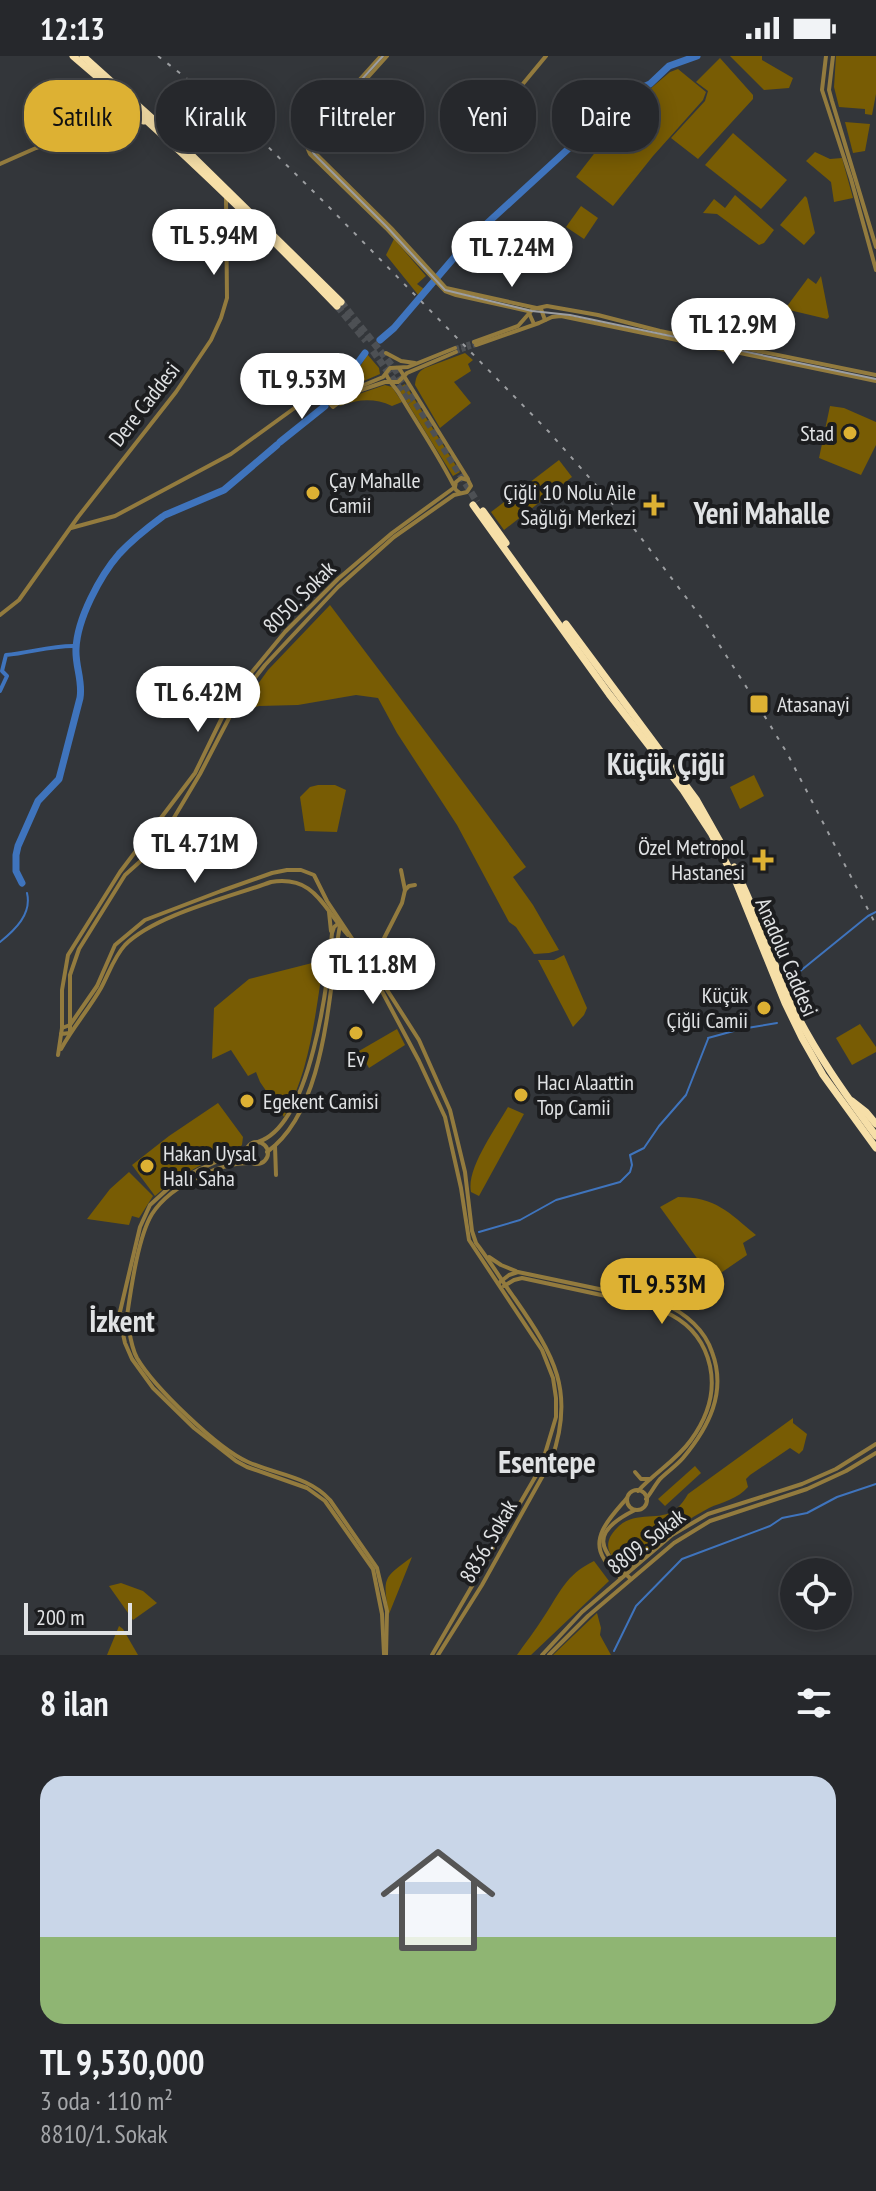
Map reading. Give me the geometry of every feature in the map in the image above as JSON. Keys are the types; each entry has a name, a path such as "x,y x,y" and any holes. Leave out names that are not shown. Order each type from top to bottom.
{"highway":[{"path":"73,56 101,80"},
{"path":"83,56 106,80"},
{"path":"140,116 204,169 258,220 339,304 140,116"},
{"name":"Anadolu Caddesi","path":"876,1136 838,1086 792,1004 745,888 714,829 693,796 475,504 711,833 736,882 802,1038 823,1075 876,1148"},
{"path":"849,1099 858,1104 876,1124"}],"street":[{"path":"359,80 381,56"},
{"path":"365,80 387,56"},
{"path":"526,80 546,56"},
{"path":"826,56 822,90 876,270"},
{"path":"833,56 829,90 876,247"},
{"path":"0,164 27,152"},
{"path":"314,152 393,230 441,285 456,295 528,311 534,324"},
{"name":"Dere Caddesi","path":"0,615 19,600 111,473 176,392 211,340 227,298 226,196"},
{"path":"441,285 453,291 536,308 543,311 545,320"},
{"path":"547,306 876,378 561,316 475,344 522,323 536,308 547,306"},
{"path":"349,394 373,385 398,382 417,366 456,350"},
{"path":"386,353 417,366"},
{"path":"71,528 115,516 231,454 318,391 332,406 359,387 386,374 390,368 417,366"},
{"path":"413,390 412,374 417,366"},
{"path":"386,374 455,487 460,493 465,493 469,490 469,481 398,368"},
{"path":"455,487 461,478 469,481"},
{"name":"8050. Sokak","path":"455,487 392,533 338,579 285,632 233,695 195,773 111,885 68,955 62,990 58,1055 70,1033 70,975 79,949 125,875 163,841 240,697 265,665 338,587 394,537 460,493"},
{"path":"61,1031 70,1025 97,986 115,945 145,920 272,873 301,870 314,875 340,924 315,1074 295,1117 263,1161 238,1163 175,1186 146,1227 127,1316 131,1344 157,1385 196,1426"},
{"path":"373,961 402,903 405,890 401,870"},
{"path":"61,1031 70,1033 101,988 119,952 144,931 165,920 271,882 297,882 312,890 361,952 419,1061 445,1117 469,1240 502,1284"},
{"path":"405,890 415,885"},
{"path":"329,910 332,933"},
{"path":"340,924 334,927 332,933 315,1044 301,1090 286,1120 274,1134 175,1186 150,1205 144,1214 117,1320 132,1359 153,1388 236,1461 307,1488 325,1501 373,1569 382,1614 385,1655"},
{"path":"339,937 343,934 351,938"},
{"path":"361,952 373,961 382,982 419,1040 450,1110 465,1172 476,1243 535,1338 547,1362 556,1398 556,1417 541,1467 435,1655"},
{"path":"258,1142 264,1145 267,1152"},
{"path":"275,1146 276,1175"},
{"path":"247,1148 246,1155 253,1163"},
{"path":"484,1253 518,1272 661,1302 677,1309 693,1322 710,1345 718,1374 712,1415 681,1461 658,1481 643,1508 617,1520 605,1534 605,1551 610,1559 628,1565 639,1563"},
{"path":"502,1284 509,1275 518,1272"},
{"path":"502,1284 522,1278 646,1304 680,1320 700,1342 708,1359 712,1379 707,1413 678,1457 638,1491 631,1492 604,1526 600,1536 602,1557 626,1579"},
{"path":"119,1316 127,1316"},
{"path":"121,1325 128,1323"},
{"name":"8809. Sokak","path":"549,1655 639,1563 672,1535 708,1514 802,1484 836,1469 876,1444"},
{"name":"8809. Sokak","path":"542,1655 582,1612 614,1585 710,1521 807,1489 876,1453"},
{"path":"635,1472 641,1479 653,1478"},
{"path":"638,1491 646,1499"},
{"path":"627,1498 635,1510"},
{"path":"616,1563 626,1579"},
{"path":"614,1570 614,1585"}],"shaded area":[{"path":"730,56 762,56 762,60 793,78 789,88 764,90"},
{"path":"836,56 876,56 876,94 872,115 865,114 865,109 839,107 834,87"},
{"path":"720,58 753,95 753,99 698,159 671,138 705,101 708,91 696,82"},
{"path":"678,69 706,92 703,100 659,149 659,81"},
{"path":"845,122 870,124 865,151 853,153"},
{"path":"733,133 787,180 761,209 705,165"},
{"path":"595,152 657,152 613,206 576,177"},
{"path":"815,152 830,159 842,158 853,198 834,202 831,182 806,161"},
{"path":"735,195 774,230 764,243 759,245 717,214 703,213 714,199 725,208"},
{"path":"805,196 815,233 804,245 780,225"},
{"path":"581,206 598,218 584,239 566,227"},
{"path":"394,239 426,276 417,284 424,289 419,296 386,255"},
{"path":"821,276 827,319 785,309 808,278 816,284"},
{"path":"465,353 473,360 468,364 471,371 454,382 471,403 440,428 415,385 417,377 425,368"},
{"path":"367,354 379,368 380,374 352,386 335,400 360,366"},
{"path":"405,384 460,472 453,476 398,388"},
{"path":"385,385 392,387 402,402 392,406 366,400 339,405 353,396"},
{"name":"Stad","path":"830,406 844,408 876,422 876,445 861,475 819,458"},
{"path":"559,460 572,477 504,530 491,512"},
{"path":"330,605 526,867 513,877 559,950 534,954 516,927 509,922 457,825 378,698 356,695 298,705 259,706 237,713 268,670"},
{"path":"754,775 764,796 740,809 730,787"},
{"path":"335,785 346,790 337,832 305,831 300,797 310,787"},
{"path":"564,955 587,1008 573,1027 538,960 554,960"},
{"path":"324,960 306,1060 284,1117 256,1072 248,1076 231,1050 212,1059 214,1008 249,979"},
{"path":"860,1024 876,1047 876,1052 852,1065 836,1038"},
{"path":"397,1029 405,1045 369,1068 359,1051"},
{"path":"218,1103 243,1137 242,1145 184,1175 155,1196 132,1165"},
{"path":"508,1107 524,1114 479,1196 471,1192 473,1172"},
{"path":"129,1172 153,1196 139,1218 132,1216 129,1225 87,1219 110,1189"},
{"path":"678,1197 712,1203 756,1235 743,1243 747,1255 712,1279 660,1207"},
{"path":"793,1418 793,1423 807,1434 799,1454 790,1448 750,1475 746,1479 748,1487 740,1494 690,1519 636,1560 620,1560 610,1553 611,1535 624,1522 662,1515 676,1509 688,1494"},
{"path":"695,1466 701,1473 665,1506 658,1499"},
{"path":"412,1557 389,1614 387,1580"},
{"path":"594,1561 609,1581 531,1655 517,1655 564,1585 576,1572"},
{"path":"121,1583 143,1591 157,1603 133,1620 109,1586"},
{"path":"597,1613 600,1635 611,1655 553,1655"},
{"path":"119,1626 123,1629 138,1655 107,1655"}],"waterway":[{"path":"380,340 394,328 470,239 628,94 650,84 669,66 697,56"},
{"path":"330,401 365,353"},
{"path":"280,442 325,406"},
{"path":"165,515 224,490 277,445"},
{"path":"22,883 16,871 18,846 38,801 59,779 80,698 76,649 80,625 97,586 119,554 162,517"},
{"path":"0,691 7,676 2,671 6,655 76,646"},
{"path":"0,942 25,915 27,893"},
{"path":"788,981 876,912"},
{"path":"708,1038 777,1023"},
{"path":"479,1232 520,1220 556,1200 620,1182 630,1172 630,1155 644,1148 686,1095 708,1039"},
{"path":"614,1651 636,1606 682,1559 876,1484"}],"tunnel":[{"path":"341,302 397,372 477,502"},
{"path":"337,306 366,341"},
{"path":"455,348 474,342"},
{"path":"456,352 476,345"},
{"path":"373,351 410,403"}],"tram line":[{"path":"383,56 315,131 310,148 445,290 532,311 570,315 876,379"}],"railway":[{"path":"158,56 246,125 326,204 550,433 632,526 704,621 756,702 787,753 876,925"}],"place":[{"name":"Stad","path":"850,433"},
{"name":"Çay Mahalle Camii","path":"313,493"},
{"name":"Çiğli 10 Nolu Aile Sağlığı Merkezi","path":"654,505"},
{"name":"Atasanayi","path":"759,704"},
{"name":"Özel Metropol Hastanesi","path":"763,860"},
{"name":"Küçük Çiğli Camii","path":"764,1008"},
{"name":"Ev","path":"356,1033"},
{"name":"Hacı Alaattin Top Camii","path":"521,1095"},
{"name":"Egekent Camisi","path":"247,1101"},
{"name":"Hakan Uysal Halı Saha","path":"147,1166"}],"district":[{"name":"Yeni Mahalle","path":"762,512"},
{"name":"Küçük Çiğli","path":"666,763"},
{"name":"İzkent","path":"122,1320"},
{"name":"Esentepe","path":"547,1461"}]}
